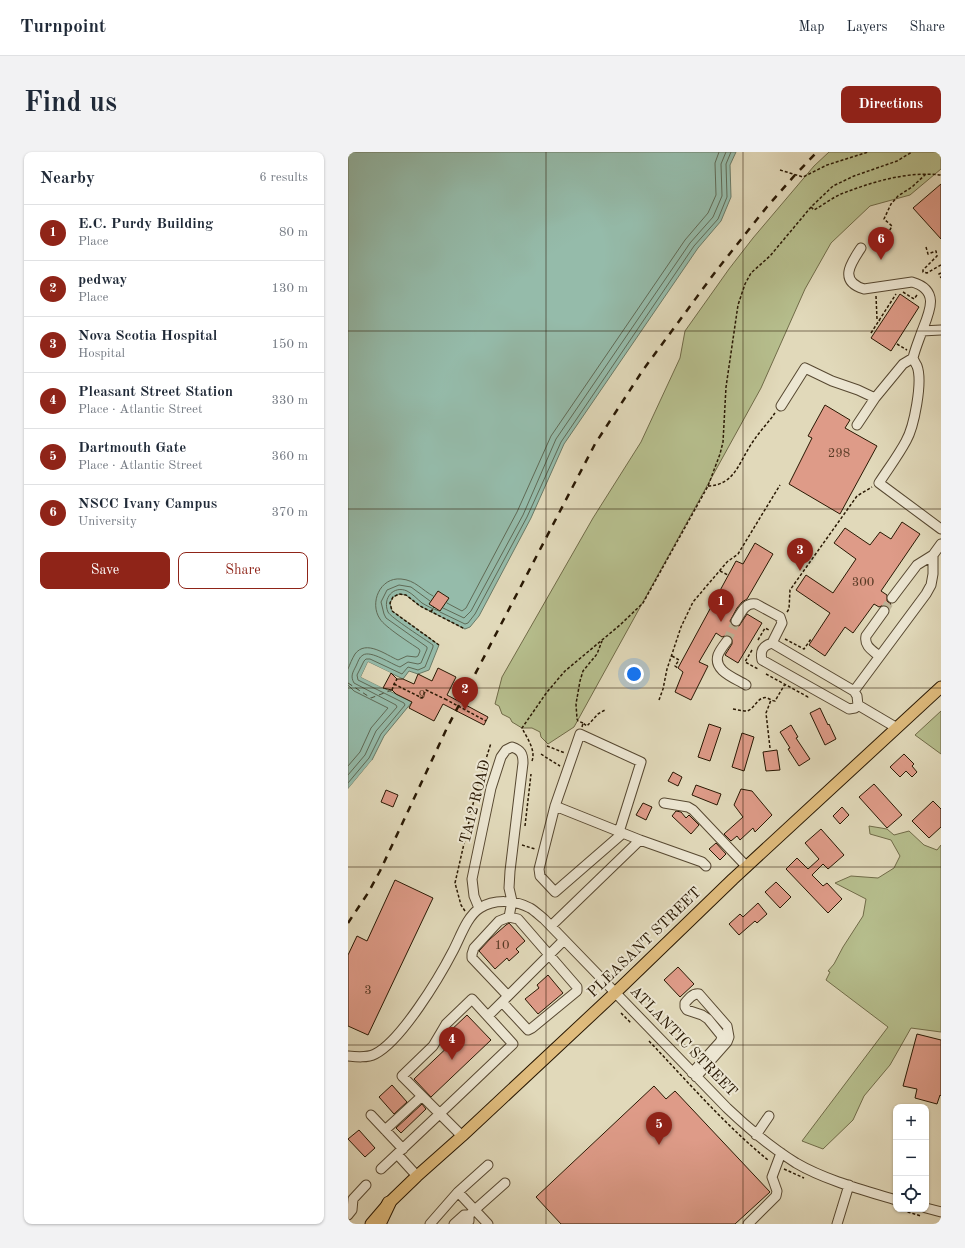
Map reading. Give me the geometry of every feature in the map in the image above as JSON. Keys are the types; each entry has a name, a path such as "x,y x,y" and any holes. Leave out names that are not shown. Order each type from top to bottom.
{"highway":[{"path":"379,1224 389,1203"}],"main road":[{"name":"PLEASANT STREET","path":"371,1224 389,1203 417,1176 462,1136 615,993 746,867 941,687"}],"street":[{"path":"857,425 875,398 903,364 913,358 927,318 931,300 923,287 912,282 876,288 864,289 858,287 849,277 848,270 851,262 861,248"},
{"path":"922,331 941,330"},
{"path":"913,358 918,367 919,388 910,431 906,441 879,483 941,529"},
{"path":"781,406 805,368 832,382 858,390 875,398"},
{"path":"892,598 917,565 933,555 941,544"},
{"path":"854,691 926,594 931,585 933,574 933,555"},
{"path":"736,621 748,605 752,603 780,617 782,623 772,644"},
{"path":"879,656 866,646 865,641 866,636 884,610"},
{"path":"727,641 718,655 720,669 746,685"},
{"path":"772,644 854,691 857,696 858,705 855,708 849,709 762,660 761,652 763,648 772,644"},
{"path":"858,705 897,728"},
{"path":"580,734 641,762 621,832 555,892 540,876 539,869 555,806 572,757 580,734"},
{"name":"TA12 ROAD","path":"479,908 474,896 472,879 491,788 502,757 506,750 512,747 523,755 523,763 510,871 509,888 512,901"},
{"path":"664,803 688,807 693,810 746,867"},
{"path":"555,806 640,840 702,862 706,866"},
{"path":"551,926 640,840"},
{"path":"508,917 512,901"},
{"name":"ATLANTIC STREET","path":"348,1056 365,1057 374,1055 387,1046 420,1006 447,964 470,918 479,908 495,902 512,901 530,908 544,919 694,1075 756,1135 798,1163 849,1185 893,1199"},
{"path":"508,917 518,919 550,955 577,987 576,991 528,1030 472,958 472,954 474,948 499,921 508,917"},
{"path":"488,1016 564,940"},
{"path":"699,994 727,1026 729,1037 727,1042 694,1075 722,1038 708,1019 702,1014 687,1010 685,1007 685,1003 693,995 699,994"},
{"path":"381,1169 400,1152 440,1114 513,1044 472,999 446,1024 432,1046 402,1076 440,1114 462,1136"},
{"path":"385,1130 422,1096"},
{"path":"371,1115 385,1130 417,1176"},
{"path":"756,1135 769,1116"},
{"path":"748,1224 776,1196 777,1191 772,1177 781,1153"},
{"path":"430,1224 458,1192 488,1165"},
{"path":"454,1224 464,1215 472,1212 505,1183"},
{"path":"348,1215 352,1210 353,1199 366,1185"},
{"path":"837,1224 849,1185"},
{"path":"458,1192 472,1212 488,1224"},
{"path":"465,1224 469,1221 472,1212"},
{"path":"926,1213 941,1212"}],"path":[{"path":"780,170 802,177 826,165 868,152"},
{"path":"532,763 534,756 532,748 522,728 547,692 565,671 603,640 643,603 708,486 723,442 727,379 738,305 744,284 751,272 770,256 827,190 842,181 897,160 912,152"},
{"path":"811,207 814,210 840,195 873,183 901,176 927,173 941,175"},
{"path":"885,239 892,226 884,219 891,204 898,196 912,187 927,173"},
{"path":"926,247 928,254 936,251 937,256 923,270 923,272 927,273 941,265"},
{"path":"941,273 939,274 941,278"},
{"path":"902,292 914,299 923,287"},
{"path":"876,288 877,319 879,320"},
{"path":"871,332 894,295 898,292"},
{"path":"708,486 716,486 729,479 736,471 752,443 781,406"},
{"path":"781,620 789,609 790,590 799,577 857,496 879,483"},
{"path":"659,700 681,626 693,602 727,562 738,554 780,485"},
{"path":"720,571 728,575"},
{"path":"439,645 392,611 390,603 393,597 399,594 406,595 420,606 465,629"},
{"path":"431,612 434,607"},
{"path":"583,723 577,719 576,704 580,681 583,671 597,654 603,640"},
{"path":"672,656 678,660 675,666 678,668"},
{"path":"392,690 397,678"},
{"path":"394,684 422,698 426,690 486,721"},
{"path":"734,709 747,711 765,697 775,700 785,684"},
{"path":"770,748 766,712 771,700"},
{"path":"588,726 598,714 605,710"},
{"path":"470,918 461,905 455,883 476,791 490,743"},
{"path":"547,746 572,757"},
{"path":"541,754 567,771"},
{"path":"522,845 543,851"}],"shaded area":[{"path":"829,152 941,152 941,169 910,195 870,206 831,243 805,289 761,388 574,727 548,744 541,737 540,732 532,728 522,728 512,722 510,718 502,714 499,706 495,704 502,677 593,518 641,442 680,358 685,331 753,238 814,166"},
{"path":"941,711 941,754 915,735"},
{"path":"869,826 887,829 894,835 909,831 924,845 937,850 941,845 941,1032 911,1028 890,1065 864,1096 853,1120 823,1149 802,1141 888,1027 826,980 830,972 828,971 834,964 863,916 866,899 835,883 851,876 878,878 894,868 900,856 891,840 870,834"}],"water":[{"path":"348,152 736,152 730,165 731,197 721,221 698,248 564,444 531,518 479,616 470,627 465,629 420,606 406,595 399,594 393,597 390,603 392,611 439,645 429,670 418,674 409,671 403,679 368,662 361,677 412,702 384,736 372,760 348,789"}],"pier":[{"path":"368,662 391,673 396,678 369,665 363,676 391,690 383,688 361,677"},
{"path":"372,760 374,761 348,791 348,789"}],"building":[{"path":"941,184 941,239 913,208"},
{"path":"900,294 919,307 891,351 871,338"},
{"path":"825,405 850,420 845,428 877,446 840,514 789,484 812,438 808,436"},
{"path":"902,522 920,534 881,591 887,595 887,601 891,604 889,607 884,605 879,607 874,604 853,633 845,627 825,656 809,645 830,613 796,590 806,575 833,593 856,559 834,543 845,528 870,545 880,532 891,539"},
{"path":"755,543 773,554 747,599 737,608 730,621 733,626 739,626 747,614 762,623 738,663 725,655 732,644 732,638 727,635 722,637 716,633 699,662 708,666 691,700 675,692 683,672 678,668 736,561 743,564"},
{"path":"438,591 449,598 440,611 429,604"},
{"path":"438,668 456,677 447,695 488,717 484,725 443,704 434,721 409,708 412,702 396,694 392,690 383,688 391,673 397,679 403,679 414,684 418,674 432,681"},
{"path":"820,708 836,739 825,745 810,713"},
{"path":"709,724 721,728 710,761 698,757"},
{"path":"791,725 798,737 796,738 810,759 799,766 788,749 790,748 780,732"},
{"path":"742,733 754,737 744,771 732,767"},
{"path":"777,750 780,770 766,771 763,752"},
{"path":"904,754 914,764 912,766 917,772 912,777 906,771 900,777 890,767"},
{"path":"673,772 682,777 678,786 668,781"},
{"path":"874,784 902,815 887,828 859,797"},
{"path":"696,785 721,794 717,805 692,795"},
{"path":"741,789 752,791 772,815 755,832 753,828 740,840 737,836 731,841 724,834 743,817 734,805"},
{"path":"386,790 398,795 393,807 381,802"},
{"path":"933,801 941,809 941,827 929,838 912,821"},
{"path":"643,803 652,807 646,820 636,815"},
{"path":"842,807 849,815 840,824 833,816"},
{"path":"676,811 681,812 686,818 689,815 699,825 691,834 672,816"},
{"path":"821,829 844,855 828,869 823,864 812,875 823,886 827,883 842,899 828,913 786,869 797,858 808,869 819,859 805,843"},
{"path":"716,843 726,854 720,860 709,849"},
{"path":"395,880 433,898 368,1035 348,1026 348,955 357,936 367,941"},
{"path":"776,882 791,897 780,908 765,892"},
{"path":"758,903 767,914 757,923 755,921 739,935 729,924 740,914 743,917"},
{"path":"509,923 525,941 516,949 519,952 509,961 507,958 495,969 479,951 490,939"},
{"path":"678,967 694,984 680,997 664,980"},
{"path":"548,975 563,993 538,1014 525,999 539,988 537,985"},
{"path":"467,1015 491,1040 431,1097 414,1079 455,1040 448,1033"},
{"path":"917,1034 941,1040 941,1096 940,1095 937,1104 915,1098 917,1089 903,1086"},
{"path":"392,1085 407,1102 394,1114 379,1097"},
{"path":"654,1086 666,1099 675,1091 770,1192 735,1224 561,1224 536,1197"},
{"path":"422,1104 426,1109 401,1133 396,1128"},
{"path":"359,1130 375,1148 365,1157 348,1139"}],"ferry route":[{"path":"348,683 371,698 392,690"}],"tunnel":[{"path":"884,611 892,598"},
{"path":"727,641 736,621"}],"railway":[{"path":"348,923 368,893 380,871 447,728 595,444 643,370 716,271 766,208 817,152"}],"place":[{"name":"NSCC Ivany Campus","path":"881,260"},
{"name":"Nova Scotia Hospital","path":"800,571"},
{"name":"E.C. Purdy Building","path":"721,622"},
{"name":"pedway","path":"465,710"},
{"name":"Pleasant Street Station","path":"452,1060"},
{"name":"Dartmouth Gate","path":"659,1145"}]}
